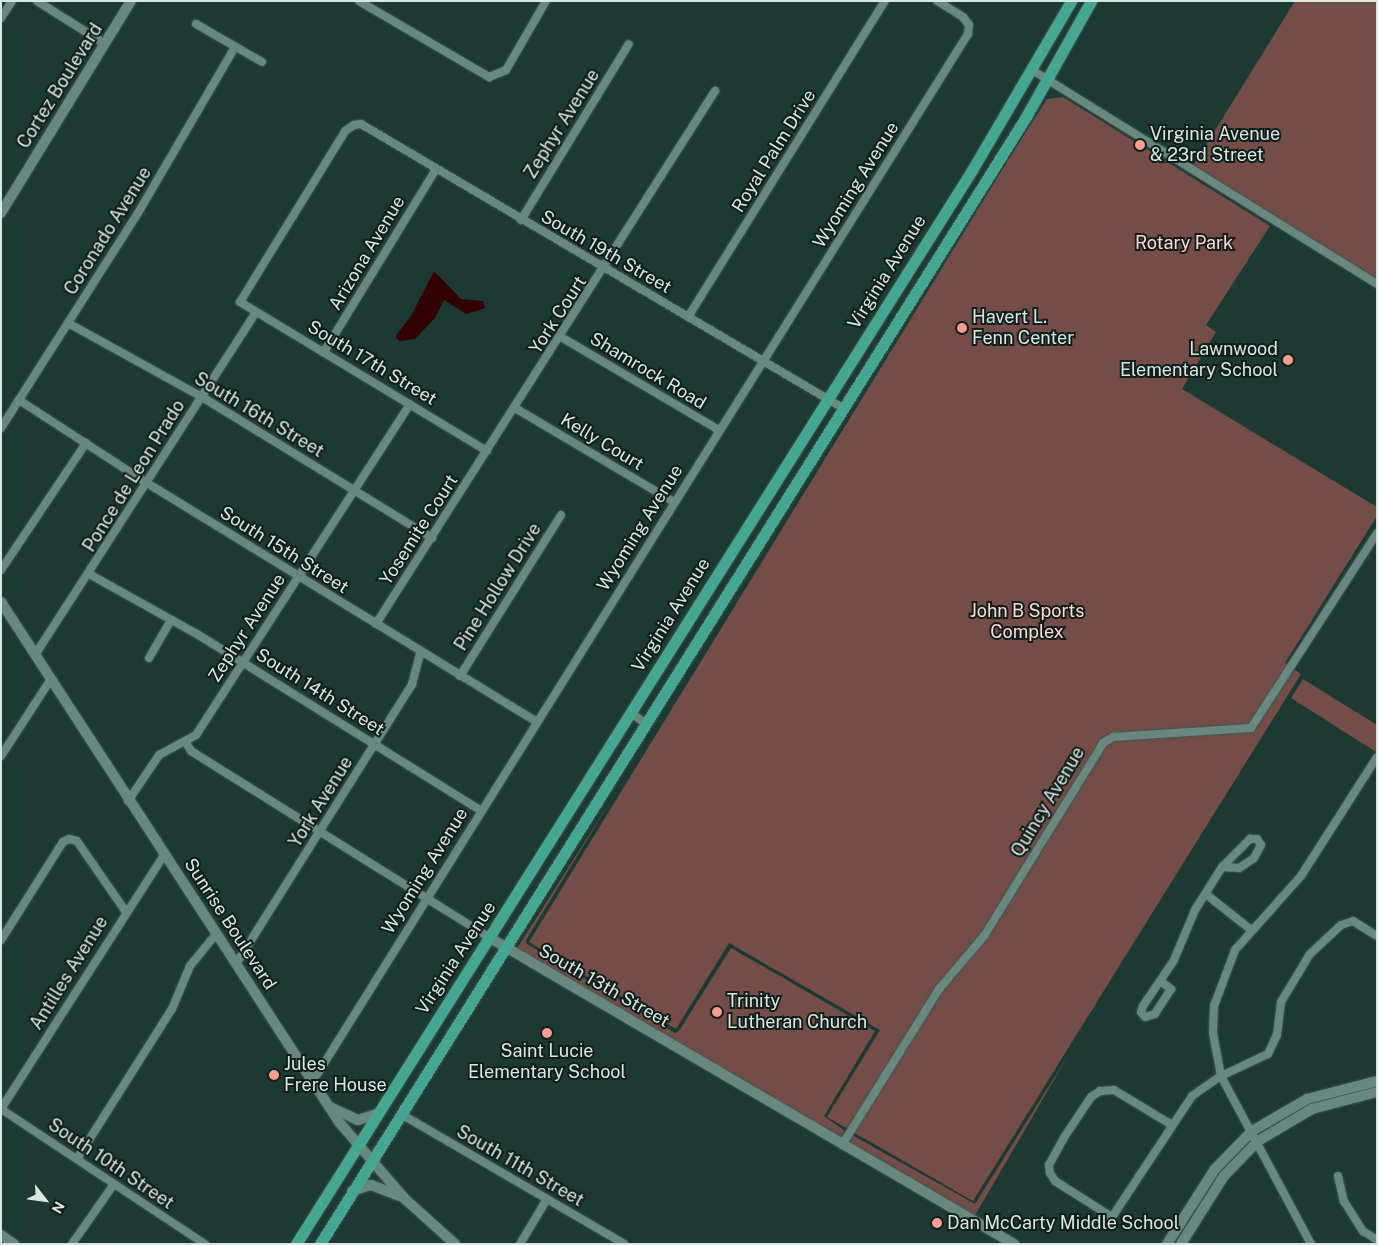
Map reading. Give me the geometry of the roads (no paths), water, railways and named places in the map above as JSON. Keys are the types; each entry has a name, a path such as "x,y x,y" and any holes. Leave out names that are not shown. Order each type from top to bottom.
{"main road":[{"name":"Virginia Avenue","path":"296,1244 972,170 1071,1"},
{"name":"Virginia Avenue","path":"320,1244 931,268 1048,79 1091,1"},
{"path":"931,268 928,255 972,170"}],"street":[{"path":"1,18 12,1"},
{"path":"37,1 105,44"},
{"name":"Cortez Boulevard","path":"1,213 131,1"},
{"path":"359,1 490,77 499,75 506,70 546,1"},
{"name":"Royal Palm Drive","path":"688,318 885,1"},
{"name":"Wyoming Avenue","path":"313,1081 535,721 968,34 968,25 963,17 937,1"},
{"path":"196,24 262,62"},
{"name":"Zephyr Avenue","path":"522,220 629,44"},
{"name":"Coronado Avenue","path":"1,428 138,213 235,47"},
{"path":"1032,70 1377,284"},
{"name":"York Court","path":"487,451 605,268 715,91"},
{"name":"South 19th Street","path":"240,302 345,131 354,125 361,124 826,401 843,408"},
{"name":"Arizona Avenue","path":"324,352 436,169"},
{"name":"South 17th Street","path":"240,302 487,451"},
{"name":"Ponce de Leon Prado","path":"35,655 89,574 256,312"},
{"name":"South 16th Street","path":"68,323 202,397 432,538"},
{"name":"Shamrock Road","path":"561,337 719,430"},
{"name":"South 15th Street","path":"19,400 147,483 535,721"},
{"name":"Zephyr Avenue","path":"128,801 159,754 170,746 186,743 196,735 410,404"},
{"name":"Kelly Court","path":"515,408 674,502"},
{"path":"1,570 86,443"},
{"name":"Yosemite Court","path":"376,624 487,451"},
{"name":"Pine Hollow Drive","path":"460,676 561,515"},
{"name":"Quincy Avenue","path":"842,1145 938,990 984,936 1103,743 1113,737 1252,728 1377,533"},
{"name":"South 14th Street","path":"89,574 243,662 480,810"},
{"name":"Sunrise Boulevard","path":"1,602 128,801 329,1106 357,1145 405,1199 455,1244"},
{"path":"149,658 171,620"},
{"name":"York Avenue","path":"236,964 412,684 421,651"},
{"path":"1,756 50,679"},
{"path":"630,713 645,723"},
{"name":"South 13th Street","path":"186,743 191,751 490,938 1014,1244"},
{"path":"1311,1244 1258,1141 1229,1096 1221,1076 1213,1033 1214,1006 1235,950 1250,929 1301,876 1377,757"},
{"path":"1,940 63,842 69,839 76,841 126,912"},
{"path":"1160,981 1171,989 1155,1014 1145,1017 1141,1012 1143,1006 1174,960 1194,910 1207,895 1222,867 1250,839 1257,839 1261,845 1254,858 1239,868 1222,867"},
{"name":"Antilles Avenue","path":"1,1109 164,854"},
{"path":"1207,895 1250,929"},
{"path":"1172,1125 1114,1090 1100,1091 1091,1096 1065,1136 1048,1165 1050,1173 1055,1181 1112,1217 1192,1096 1221,1076 1268,1054 1277,1035 1280,1002 1290,983 1324,940 1341,925 1353,921 1377,936"},
{"path":"77,1159 172,1009 190,966 216,934"},
{"path":"1167,1244 1196,1197 1230,1152 1252,1131 1307,1098 1377,1081"},
{"path":"1181,1244 1206,1203 1238,1158 1258,1141 1312,1108 1377,1092"},
{"path":"329,1106 358,1120 377,1114"},
{"name":"South 10th Street","path":"1,1109 205,1244"},
{"name":"South 11th Street","path":"400,1114 624,1244"},
{"path":"1338,1176 1344,1201 1363,1231 1377,1240"},
{"path":"72,1244 114,1184"},
{"path":"352,1191 371,1185 405,1199"},
{"path":"1196,1197 1206,1203"},
{"path":"520,1244 547,1199"}],"place":[{"name":"Virginia Avenue & 23rd Street","path":"1140,145"},
{"name":"Havert L. Fenn Center","path":"962,328"},
{"name":"Lawnwood Elementary School","path":"1288,360"},
{"name":"Trinity Lutheran Church","path":"717,1012"},
{"name":"Saint Lucie Elementary School","path":"547,1033"},
{"name":"Jules Frere House","path":"274,1075"},
{"name":"Dan McCarty Middle School","path":"937,1223"}],"park label":[{"name":"Rotary Park","path":"1184,243"},
{"name":"John B Sports Complex","path":"1027,622"}]}
